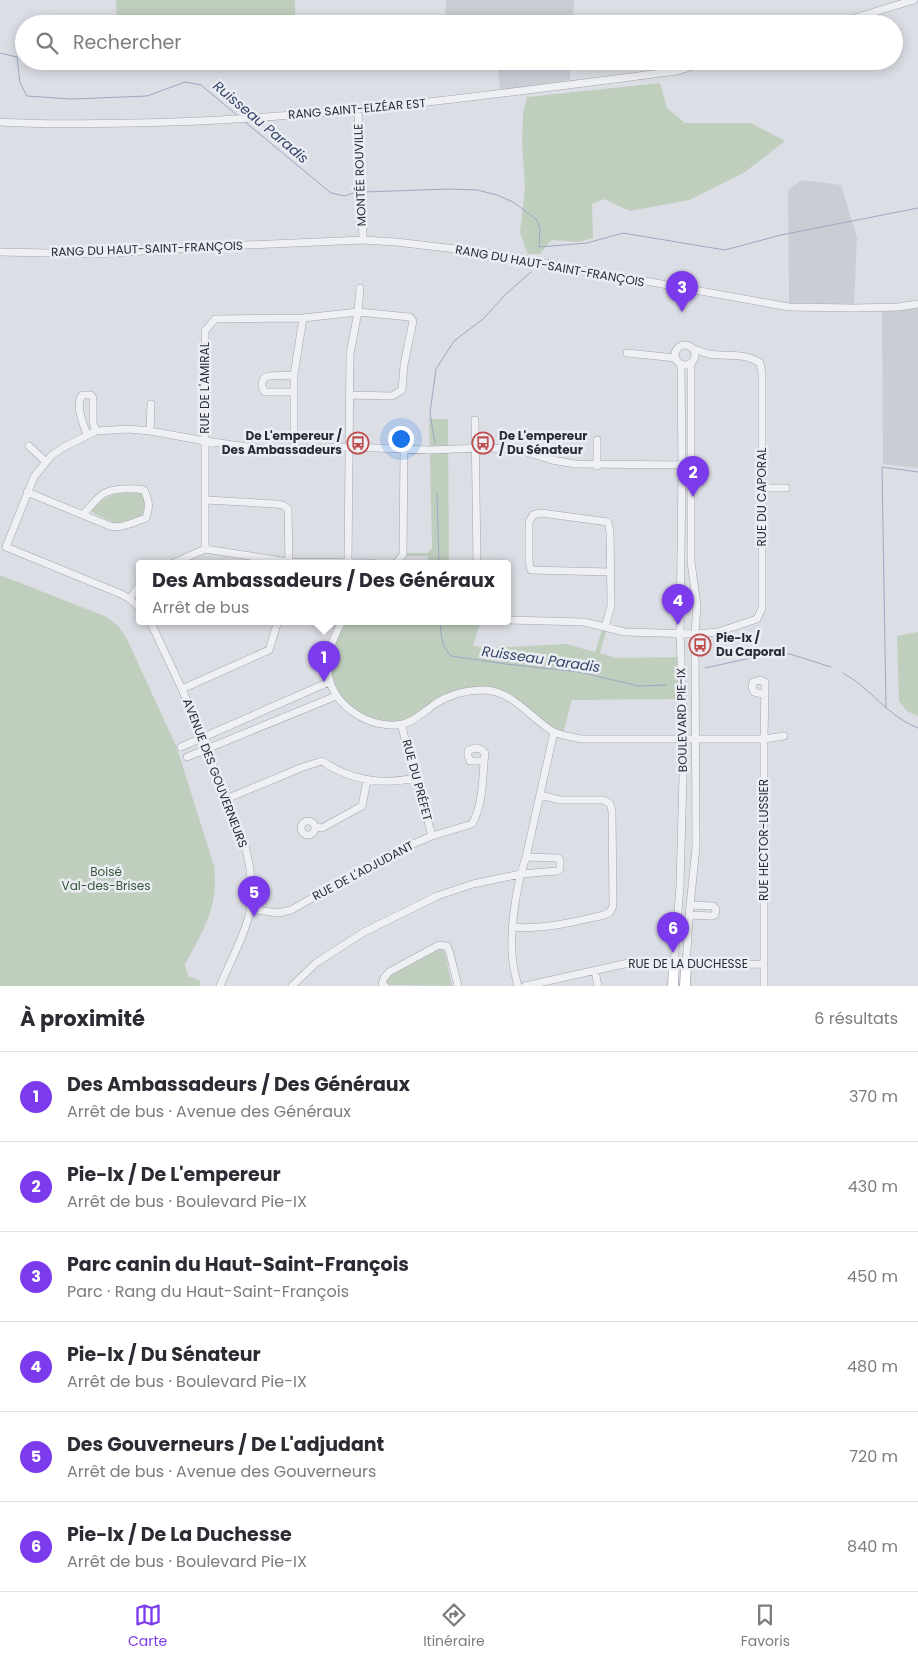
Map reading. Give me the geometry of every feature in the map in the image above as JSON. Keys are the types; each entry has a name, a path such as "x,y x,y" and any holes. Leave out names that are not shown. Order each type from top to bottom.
{"highway":[{"name":"BOULEVARD PIE-IX","path":"673,986 674,964"},
{"name":"BOULEVARD PIE-IX","path":"685,986 686,965"}],"street":[{"path":"865,15 914,0"},
{"name":"RANG SAINT-ELZÉAR EST","path":"0,122 34,125 206,122 398,106 680,70"},
{"name":"MONTÉE ROUVILLE","path":"358,110 363,240"},
{"name":"RANG DU HAUT-SAINT-FRANÇOIS","path":"0,252 96,254 233,245 363,240 490,253 789,307 898,307 918,304"},
{"path":"348,560 350,354 358,312 360,288"},
{"name":"RUE DE L'AMIRAL","path":"205,548 205,331 215,320 303,318 358,312 406,316 414,321 404,366 402,390 392,396 349,395"},
{"path":"294,449 294,375 303,318"},
{"path":"627,353 678,358 686,365 692,361 695,354 693,349 685,345 680,347 678,358"},
{"name":"RUE DU CAPORAL","path":"693,349 708,354 729,354 748,358 760,363 762,374 761,614 757,619 718,632 695,634"},
{"name":"RUE DU CAPORAL","path":"692,361 708,354"},
{"name":"BOULEVARD PIE-IX","path":"674,964 681,877 684,739 680,633 682,465 678,358"},
{"name":"BOULEVARD PIE-IX","path":"686,965 696,848 697,739 695,634 697,606 691,562 692,361"},
{"path":"293,392 265,392 261,384 264,378 268,376 294,375"},
{"path":"87,434 80,414 80,398 82,395 91,395 93,398 92,423 96,431"},
{"path":"150,430 151,404"},
{"path":"475,420 477,560"},
{"path":"136,605 130,599 6,547 34,477 52,455 87,434 96,431 150,430 204,441 271,450 350,447 516,449 567,463 597,466 690,465"},
{"path":"597,440 597,466"},
{"path":"29,446 46,462"},
{"path":"399,560 403,555 404,449"},
{"path":"761,488 786,488"},
{"path":"27,492 116,528 146,518 149,500 144,490 111,491 98,498 83,514"},
{"path":"206,500 283,505 288,509 289,560"},
{"path":"605,628 611,606 610,532 608,522 541,514 533,515 529,522 529,562 531,570 610,572"},
{"path":"180,560 205,548 272,560"},
{"path":"130,599 136,590"},
{"path":"511,620 584,622 625,632 695,634"},
{"name":"AVENUE DES GOUVERNEURS","path":"152,625 182,689 244,842 249,861 251,909 243,933 220,986"},
{"path":"182,689 269,650 277,625"},
{"path":"340,625 328,656 329,682 336,696 359,717 386,725 401,724 422,714 444,698 461,692 486,690 509,698 554,732 581,739 764,739 784,736"},
{"path":"181,747 329,682"},
{"name":"RUE HECTOR-LUSSIER","path":"764,986 765,695"},
{"path":"187,757 336,696"},
{"name":"RUE DU PRÉFET","path":"401,724 432,836"},
{"path":"518,986 513,962 513,927 520,874 526,858 554,732"},
{"path":"226,799 322,761 354,777 367,780 403,781 416,778"},
{"name":"RUE DE L'ADJUDANT","path":"251,909 278,913 291,910 388,855 432,836 472,824 476,818 480,800 484,761"},
{"path":"315,827 322,828 362,806 367,780"},
{"path":"513,927 550,927 604,915 610,912 613,906 612,811 610,804 604,800 560,800 540,795"},
{"path":"296,985 316,963 364,932 437,896 473,884 520,874 558,871 560,869 560,860 558,858 526,858"},
{"path":"689,915 715,916 716,909 713,906 690,905"},
{"path":"385,986 382,984 389,972 439,945 447,946 458,986"},
{"name":"RUE DE LA DUCHESSE","path":"525,986 633,962 686,965 764,964"},
{"path":"595,971 598,986"}],"shaded area":[{"path":"446,0 574,0 573,15 445,15"},
{"path":"498,70 571,70 570,80 500,91"},
{"path":"802,180 841,185 857,238 854,304 789,303 788,190"},
{"path":"918,306 918,468 883,464 882,310 910,309"}],"green space":[{"path":"116,0 295,0 295,15 117,15"},
{"path":"660,83 667,108 685,123 751,123 785,141 745,172 689,200 630,211 604,199 592,204 593,238 579,242 551,240 540,254 528,254 520,233 525,188 522,142 523,114 527,97"},
{"path":"429,419 448,419 449,560 429,560 428,556 405,556 405,553 428,553 432,548"},
{"path":"138,492 143,493 145,496 144,510 137,518 119,525 93,513 92,510 108,497"},
{"name":"Boisé Val-des-Brises","path":"0,575 107,617 118,626 126,637 177,748 214,866 215,881 212,907 185,965 188,976 201,981 199,986 0,986"},
{"path":"341,625 480,625 473,646 488,648 566,644 595,652 603,627 607,628 600,653 615,658 681,657 683,699 572,700 563,734 521,706 493,691 461,692 401,724 359,717 336,696 327,670"},
{"path":"918,632 918,716 907,711 899,701 897,636"},
{"path":"441,949 445,953 452,986 386,985 386,979 390,975"}],"waterway":[{"name":"Ruisseau Paradis","path":"0,53 15,57"},
{"name":"Ruisseau Paradis","path":"18,70 20,83 27,96 72,99 147,96 185,82 201,85 238,116"},
{"name":"Ruisseau Paradis","path":"245,122 331,193 345,196 356,192"},
{"path":"365,192 450,189 477,190 497,195 513,202 536,219 540,228 539,247 587,243 623,233 725,250 781,235 918,208"},
{"name":"Ruisseau Paradis","path":"435,444 430,413 436,369 454,341 483,319 506,294 531,272"},
{"path":"886,708 882,467 918,472"},
{"name":"Ruisseau Paradis","path":"437,494 439,560"},
{"name":"Ruisseau Paradis","path":"440,625 443,644 451,656 579,672 639,686 666,685"},
{"name":"Ruisseau Paradis","path":"705,668 769,654 790,654 831,667"},
{"name":"Ruisseau Paradis","path":"843,673 862,686 888,710 918,728"}],"place":[{"name":"Parc canin du Haut-Saint-François","path":"682,312"},
{"name":"De L'empereur / Des Ambassadeurs","path":"358,443"},
{"name":"De L'empereur / Du Sénateur","path":"483,443"},
{"name":"Pie-Ix / De L'empereur","path":"693,497"},
{"name":"Pie-Ix / Du Sénateur","path":"678,625"},
{"name":"Pie-Ix / Du Caporal","path":"700,645"},
{"name":"Des Ambassadeurs / Des Généraux","path":"324,682"},
{"name":"Des Gouverneurs / De L'adjudant","path":"254,917"},
{"name":"Pie-Ix / De La Duchesse","path":"673,953"}]}
